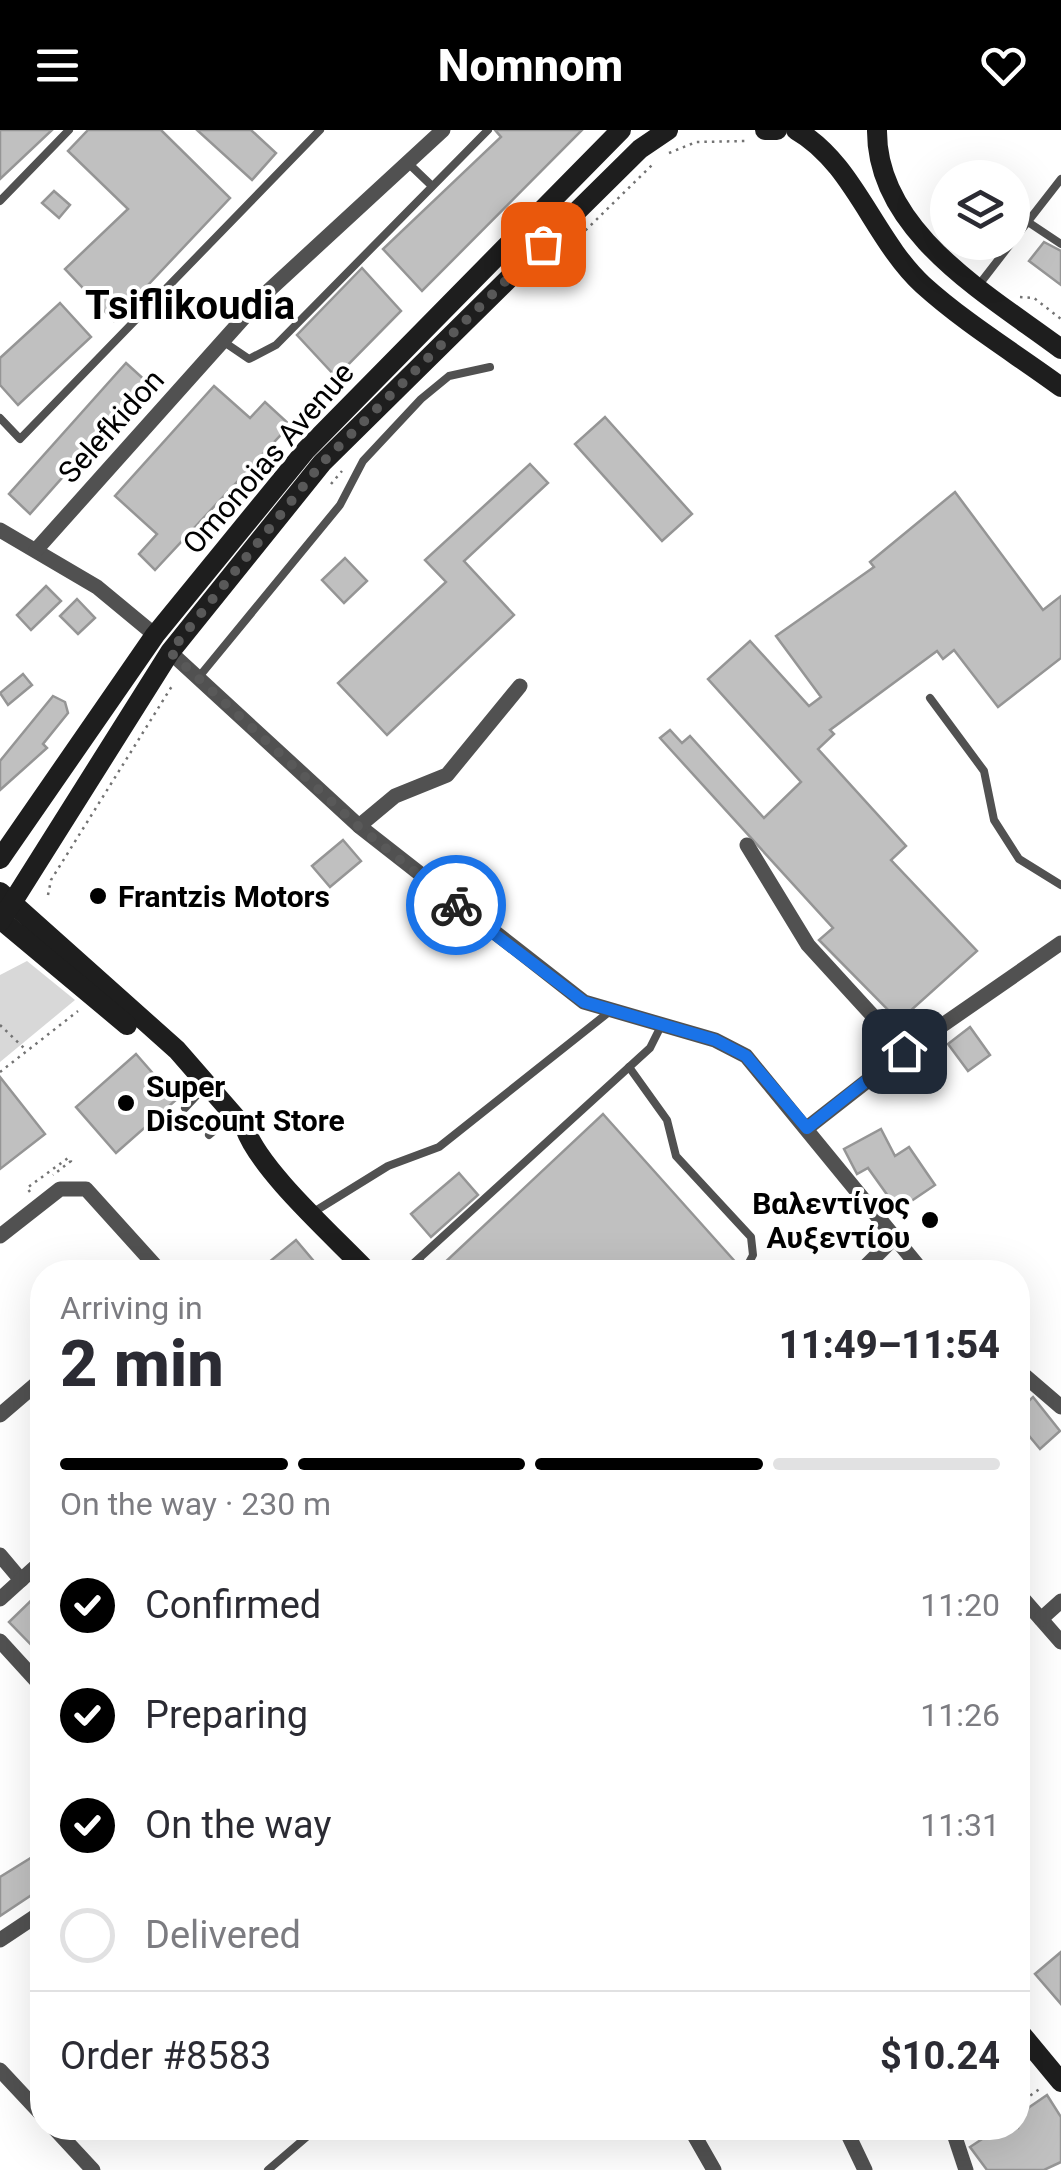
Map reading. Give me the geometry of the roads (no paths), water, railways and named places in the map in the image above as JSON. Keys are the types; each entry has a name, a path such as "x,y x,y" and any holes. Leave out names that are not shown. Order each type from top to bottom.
{"main road":[{"name":"Omonoias Avenue","path":"0,859 155,636 306,450 621,130"},
{"name":"Omonoias Avenue","path":"2,911 170,652 322,463 640,149 668,130"},
{"path":"759,136 777,130"},
{"path":"796,130 816,142 888,247 924,285 1061,387"},
{"path":"877,130 881,173 917,230 978,287 1061,349"},
{"path":"2,911 169,1062 192,1101 216,1129 250,1142"},
{"path":"2,911 177,1050 245,1128 250,1142 357,1260"},
{"path":"1030,2044 1059,2079"}],"street":[{"name":"Selefkidon","path":"36,550 265,294 443,130"},
{"path":"0,530 97,587 155,636"},
{"path":"170,652 358,826 569,991 609,1012 715,1040 746,1056 912,1260"},
{"path":"358,826 395,796 447,775 520,686"},
{"path":"747,845 808,945 904,1051"},
{"path":"807,1128 904,1051 1061,943"},
{"path":"2,1229 52,1185 86,1188 116,1214 151,1260"},
{"path":"872,1260 893,1240"},
{"path":"1030,1380 1061,1407"},
{"path":"0,1415 30,1390"},
{"path":"0,1555 22,1580"},
{"path":"0,1599 30,1572"},
{"path":"1041,1619 1061,1601"},
{"path":"1030,1607 1061,1642"},
{"path":"0,1641 30,1674"},
{"path":"0,1940 30,1920"},
{"path":"0,2070 30,2103"},
{"path":"65,2140 93,2170"},
{"path":"697,2140 714,2170"},
{"path":"851,2140 865,2170"},
{"path":"956,2140 966,2170"}],"lane":[{"path":"0,201 70,130"},
{"path":"0,418 20,439 320,130"},
{"path":"224,342 249,359 276,345 488,130"},
{"path":"408,163 432,186"},
{"path":"1030,219 1061,179"},
{"path":"1030,223 1061,244"},
{"path":"978,287 998,260"},
{"path":"198,678 340,505 363,461 449,376 490,366"},
{"path":"930,698 984,771 994,820 1019,859 1061,884"},
{"path":"312,1213 388,1166 439,1148 609,1012"},
{"path":"419,1260 650,1048 661,1026"},
{"path":"629,1067 667,1120 676,1156 751,1236 750,1260"},
{"path":"268,2170 303,2140"}],"place":[{"name":"Frantzis Motors","path":"98,896"},
{"name":"Super Discount Store","path":"126,1103"},
{"name":"Βαλεντίνος Αυξεντίου","path":"930,1220"}],"district":[{"name":"Tsiflikoudia","path":"190,305"}]}
